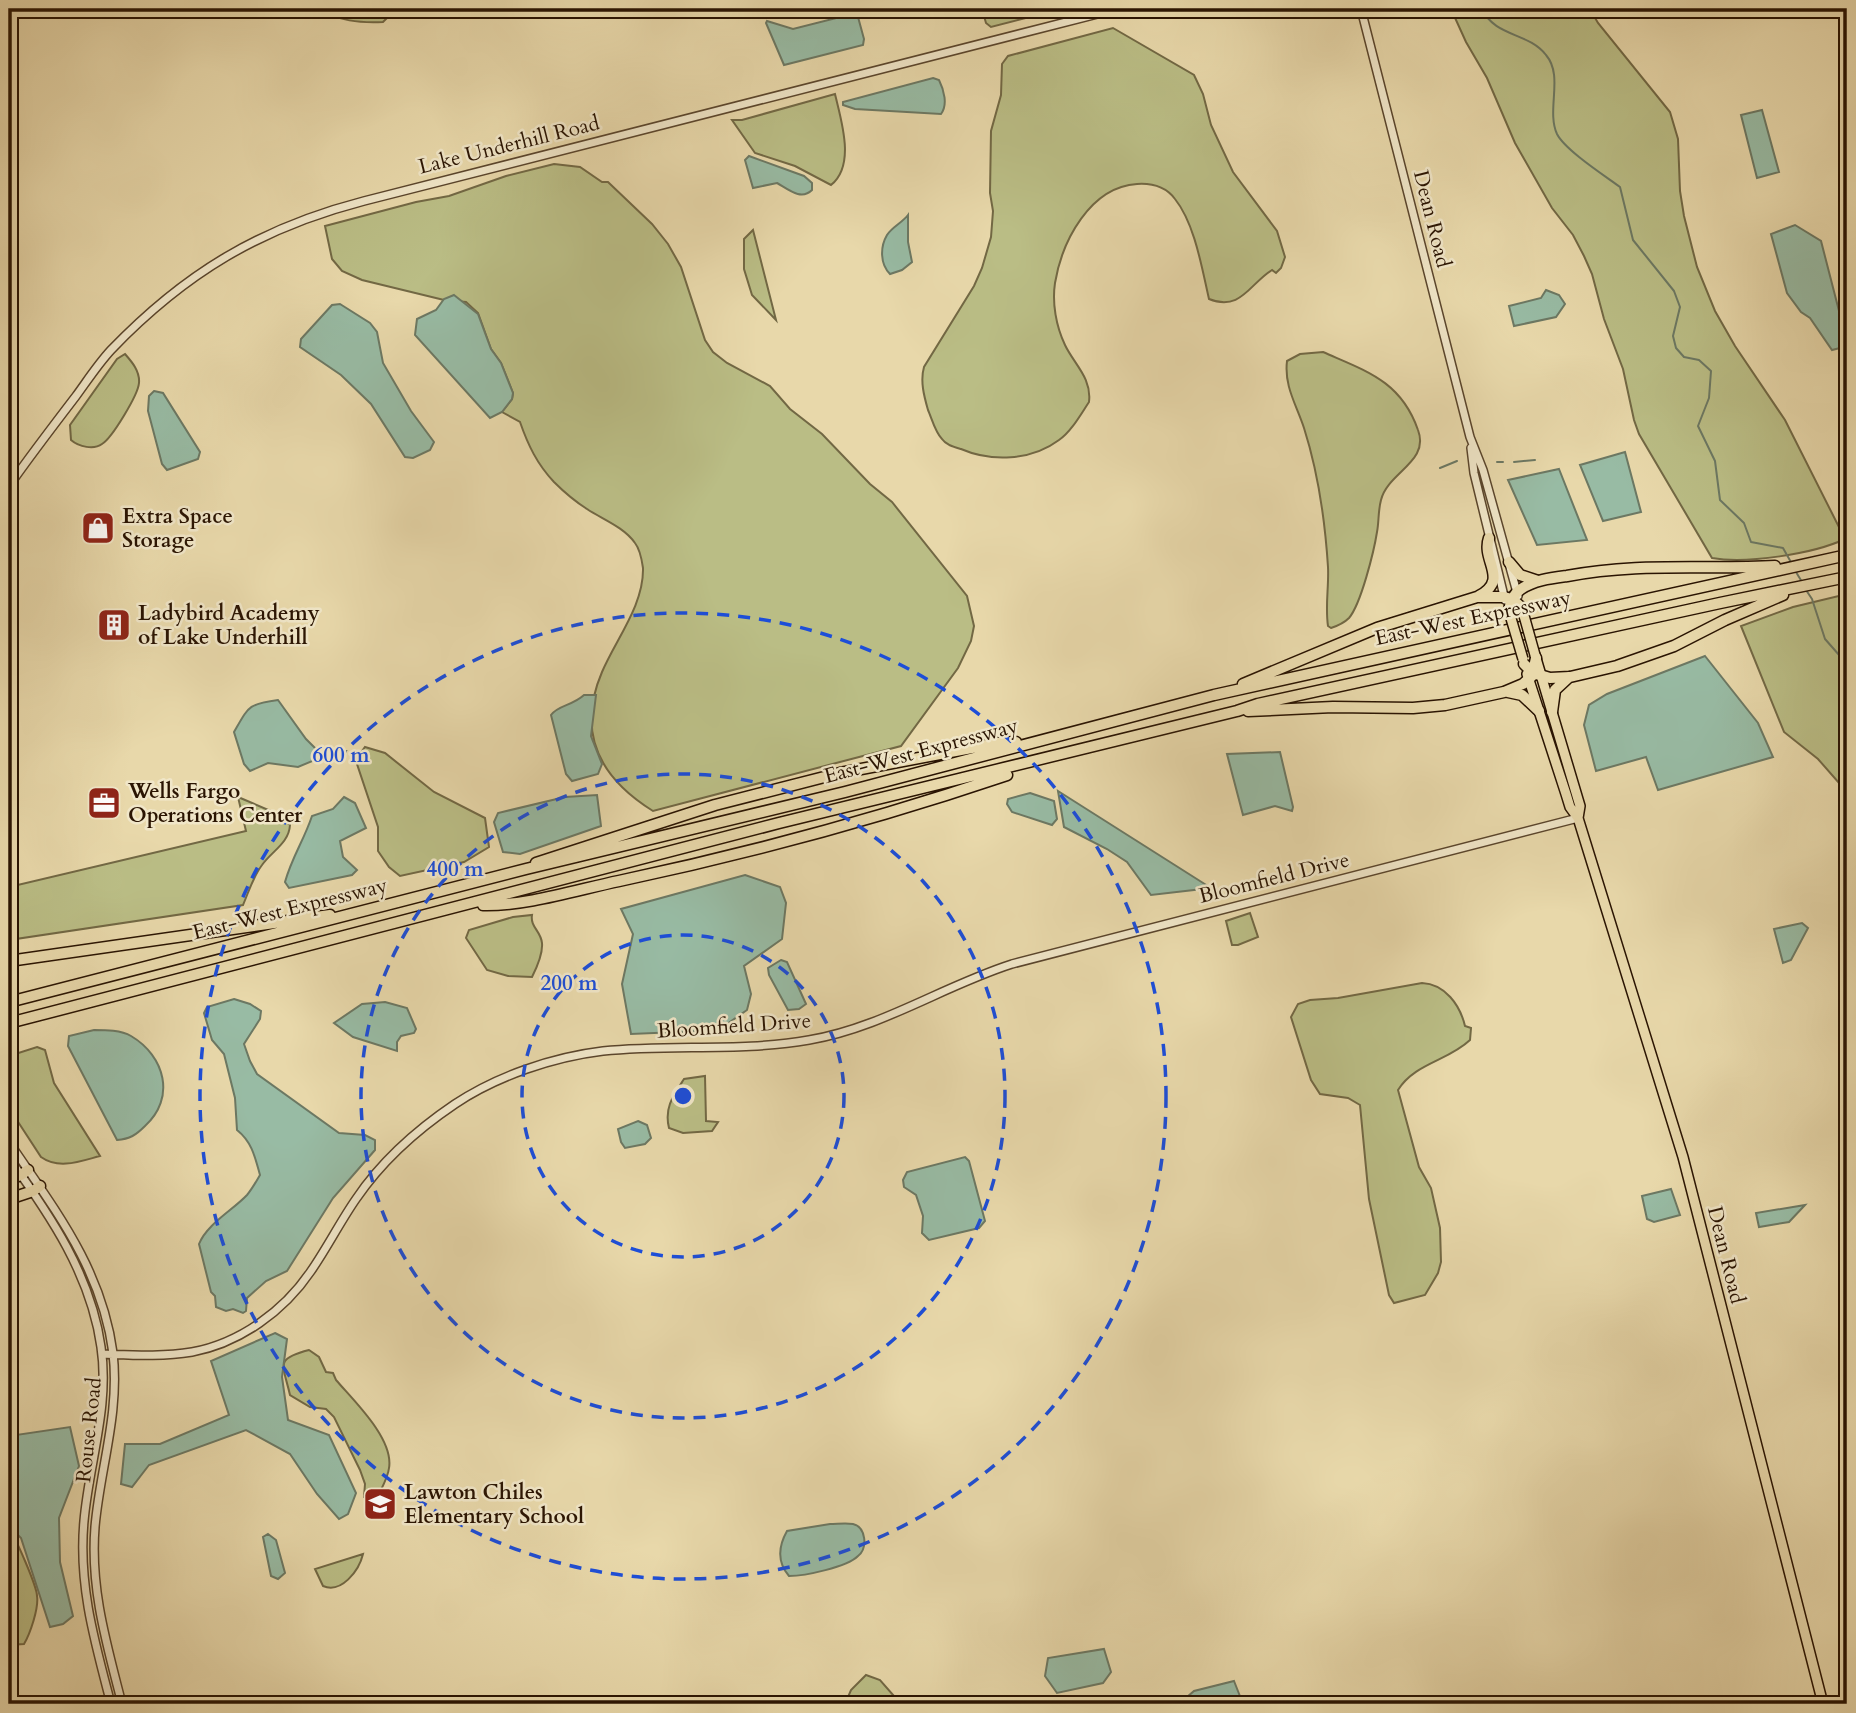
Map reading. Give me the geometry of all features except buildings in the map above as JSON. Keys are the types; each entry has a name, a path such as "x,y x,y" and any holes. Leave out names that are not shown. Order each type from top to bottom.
{"highway":[{"path":"1477,597 1490,588 1494,576 1487,545 1489,538"},
{"name":"East-West Expressway","path":"9,1002 345,914 845,792 1214,695 1847,555"},
{"path":"1509,562 1520,575 1539,582"},
{"path":"1214,695 1377,628 1477,597 1511,596 1539,582 1618,568 1804,564"},
{"name":"East-West Expressway","path":"9,1023 779,823 1030,763 1258,704 1847,577"},
{"path":"1237,711 1445,705 1504,692 1535,677 1570,677 1656,654 1800,587"},
{"path":"1511,596 1522,610"},
{"path":"1509,613 1511,596"},
{"path":"1535,677 1536,657"},
{"path":"1523,661 1535,677"},
{"path":"1552,712 1555,690 1570,677"},
{"path":"1504,692 1522,695 1539,711"},
{"path":"527,869 539,860 685,813 840,773 998,743 1029,742"},
{"path":"472,904 495,905 556,895 697,864 899,811 1012,773 1030,763"},
{"path":"9,961 345,914"},
{"path":"9,1179 25,1173"},
{"path":"9,1199 36,1189"}],"main road":[{"path":"1522,610 1536,657"},
{"path":"1509,613 1523,661"},
{"name":"Dean Road","path":"1535,677 1539,711 1570,807 1578,818 1683,1157 1823,1704"},
{"name":"Dean Road","path":"1535,677 1552,712 1580,806 1578,818"}],"street":[{"name":"Lake Underhill Road","path":"9,486 109,352 152,310 202,271 272,231 363,201 1117,9"},
{"name":"Dean Road","path":"1361,9 1470,437 1483,470 1509,562 1511,596"},
{"name":"Dean Road","path":"1470,437 1474,473 1489,538 1511,596"},
{"name":"Bloomfield Drive","path":"102,1354 152,1356 193,1352 223,1342 260,1322 294,1293 357,1198 394,1155 455,1104 481,1089 530,1069 561,1059 601,1052 781,1044 830,1036 856,1029 982,974 1012,964 1578,818"},
{"name":"Rouse Road","path":"9,1142 36,1189 67,1226 92,1274 106,1319 113,1354 114,1411 95,1524 94,1550 100,1616 122,1704"},
{"name":"Rouse Road","path":"9,1158 25,1173"},
{"name":"Rouse Road","path":"36,1189 84,1280 95,1316 102,1354 101,1420 86,1504 82,1557 90,1623 111,1704"}],"shaded area":[{"path":"318,9 396,9 383,22 374,22 341,19"},
{"path":"982,9 1061,9 991,27 986,23"},
{"path":"1451,9 1590,9 1598,23 1670,112 1678,139 1684,216 1697,267 1715,311 1785,420 1845,539 1816,549 1761,559 1712,558 1639,434 1623,369 1584,256 1573,235 1552,208 1515,143 1487,78"},
{"path":"852,14 858,17 863,45 784,65 766,23 767,21 793,29"},
{"path":"1113,28 1194,75 1203,94 1211,125 1233,172 1277,231 1285,257 1281,268 1276,273 1272,270 1237,299 1220,302 1209,299 1188,221 1167,191 1153,185 1137,184 1120,187 1105,195 1081,219 1072,234 1064,250 1054,291 1059,330 1085,378 1089,402 1063,437 1048,447 1024,456 985,456 953,447 937,433 924,394 923,372 974,286 991,237 991,131 1001,95 1002,64 1008,56"},
{"path":"933,78 939,80 944,93 945,102 941,114 855,109 843,105 843,102"},
{"path":"835,94 843,129 845,154 839,176 831,185 795,166 755,153 732,120 742,120"},
{"path":"1762,110 1779,172 1757,178 1741,115"},
{"path":"749,156 804,176 812,183 812,190 799,194 777,183 753,188 745,160"},
{"path":"554,164 580,167 602,182 608,182 652,224 681,267 705,340 713,352 727,363 770,386 790,409 822,434 870,484 892,502 967,596 974,626 971,641 958,668 901,746 653,811 619,784 607,769 593,734 592,715 602,672 639,595 643,568 636,545 625,532 583,506 554,482 534,454 520,422 502,412 512,399 513,393 501,363 491,349 478,313 466,302 444,300 362,280 342,271 332,259 325,226 449,196 506,176"},
{"path":"908,215 908,242 912,262 902,270 890,274 883,260 883,245 889,232"},
{"path":"1795,225 1821,241 1846,338 1844,347 1832,350 1810,318 1801,312 1787,293 1771,234"},
{"path":"753,230 776,320 752,295 744,269 744,239"},
{"path":"1546,290 1559,295 1565,304 1556,317 1514,326 1509,306 1541,298"},
{"path":"454,295 478,314 491,349 501,363 513,393 512,399 502,412 490,418 415,335 417,319 436,310 444,299"},
{"path":"340,304 370,323 377,332 383,363 411,411 434,442 430,450 413,458 405,457 371,404 341,375 300,347 301,339 332,305"},
{"path":"1323,352 1367,372 1392,389 1411,413 1420,441 1413,459 1391,482 1381,500 1370,564 1354,611 1345,621 1331,628 1327,619 1328,567 1320,496 1309,445 1289,387 1287,370 1287,361 1300,354"},
{"path":"125,354 135,367 139,379 138,389 129,406 112,434 99,446 82,446 74,442 71,440 70,425 117,359"},
{"path":"154,391 163,393 200,452 198,459 167,470 162,464 148,411 149,396"},
{"path":"1625,452 1641,512 1603,521 1580,465"},
{"path":"1559,469 1587,540 1537,545 1508,480"},
{"path":"1847,594 1847,788 1839,783 1818,759 1784,732 1741,626 1793,607"},
{"path":"1705,656 1758,723 1773,757 1658,790 1646,757 1596,771 1584,725 1589,705 1607,694"},
{"path":"584,695 596,695 591,736 602,764 598,774 572,781 566,774 551,715"},
{"path":"278,700 318,751 346,751 342,759 317,759 298,767 268,763 250,771 244,764 234,732 250,708"},
{"path":"365,747 385,753 434,792 485,818 489,847 464,862 400,876 389,867 378,851 378,827 357,764 357,758"},
{"path":"1280,752 1292,811 1275,806 1243,815 1227,754"},
{"path":"1058,791 1211,888 1151,895 1127,862 1064,827"},
{"path":"1030,793 1054,801 1057,819 1052,825 1012,812 1007,804 1008,799"},
{"path":"597,795 601,826 520,854 503,852 494,822 498,813 565,797"},
{"path":"238,797 278,814 290,825 287,837 259,870 243,905 9,940 9,887 246,831"},
{"path":"344,797 355,803 366,828 340,841 343,857 357,870 352,875 289,888 285,882 312,816 333,809"},
{"path":"745,875 780,887 786,903 782,939 744,966 751,994 747,1010 727,1024 702,1031 631,1034 622,984 633,934 621,909"},
{"path":"1250,913 1258,937 1232,945 1226,921"},
{"path":"532,915 542,947 532,977 508,976 487,970 466,938 469,930 513,917"},
{"path":"1802,923 1808,928 1791,960 1783,963 1774,929"},
{"path":"781,960 787,962 806,1004 799,1009 788,1010 769,975 768,968"},
{"path":"1422,983 1438,987 1450,997 1465,1026 1471,1028 1470,1040 1413,1074 1398,1090 1419,1167 1431,1188 1440,1228 1441,1262 1425,1295 1394,1303 1389,1295 1369,1199 1360,1105 1348,1098 1320,1094 1311,1080 1291,1017 1298,1004 1310,1000 1338,998"},
{"path":"234,999 261,1011 260,1019 244,1044 257,1074 339,1133 365,1135 375,1140 375,1150 333,1198 287,1271 266,1281 247,1298 246,1311 243,1313 216,1307 199,1244 214,1224 247,1195 260,1175 250,1145 237,1130 235,1098 224,1054 212,1040 204,1013 207,1007"},
{"path":"385,1002 407,1008 416,1029 414,1033 401,1036 397,1042 397,1051 353,1037 334,1023 362,1004"},
{"path":"94,1030 118,1031 131,1036 143,1044 159,1066 163,1090 161,1103 145,1126 126,1139 117,1140 68,1046 69,1036"},
{"path":"37,1047 45,1050 54,1083 100,1156 63,1164 48,1161 41,1157 9,1108 9,1056"},
{"path":"705,1076 706,1121 718,1122 712,1131 683,1133 669,1128 669,1108 684,1079"},
{"path":"638,1121 647,1125 651,1138 645,1144 625,1148 618,1129"},
{"path":"965,1157 969,1161 985,1221 979,1228 929,1240 922,1233 923,1216 916,1195 904,1187 903,1180 907,1172"},
{"path":"1671,1189 1680,1215 1654,1222 1647,1219 1642,1196"},
{"path":"1805,1205 1789,1222 1759,1227 1756,1213"},
{"path":"275,1333 287,1339 282,1377 288,1420 329,1435 356,1493 348,1514 339,1519 317,1494 290,1454 246,1430 149,1465 132,1487 121,1484 125,1444 160,1444 229,1415 211,1361"},
{"path":"309,1350 319,1357 326,1372 333,1373 362,1409 385,1445 389,1468 377,1498 371,1500 364,1497 365,1484 360,1470 334,1417 326,1409 310,1407 290,1395 284,1364 290,1356"},
{"path":"70,1427 79,1466 59,1518 60,1562 73,1616 63,1624 50,1627 21,1538 9,1526 9,1436"},
{"path":"830,1524 853,1524 861,1529 864,1543 858,1556 836,1567 789,1576 782,1565 780,1554 787,1531"},
{"path":"9,1530 30,1572 36,1591 37,1607 24,1644 9,1645"},
{"path":"268,1534 276,1540 285,1573 278,1579 271,1576 263,1537"},
{"path":"363,1554 358,1567 343,1584 330,1588 323,1586 315,1569"},
{"path":"1104,1649 1111,1672 1103,1683 1057,1693 1045,1676 1048,1658"},
{"path":"866,1675 880,1680 901,1704 845,1704 851,1690"},
{"path":"1234,1681 1243,1704 1179,1704 1194,1691"}],"waterway":[{"path":"1482,9 1495,25 1539,48 1551,63 1554,73 1553,114 1557,134 1576,155 1620,187 1633,240 1674,291 1680,307 1673,336 1676,348 1684,357 1699,360 1711,371 1709,398 1698,426 1715,461 1720,500 1744,523 1751,542 1783,548 1792,564"},
{"path":"1514,462 1535,460"},
{"path":"1440,468 1457,461"},
{"path":"1497,462 1503,462"},
{"path":"1796,572 1802,582"},
{"path":"1806,590 1812,599 1825,639 1847,664"}],"place":[{"name":"Extra Space Storage","path":"98,528"},
{"name":"Ladybird Academy of Lake Underhill","path":"114,625"},
{"name":"Wells Fargo Operations Center","path":"104,803"},
{"name":"Lawton Chiles Elementary School","path":"380,1504"}]}
